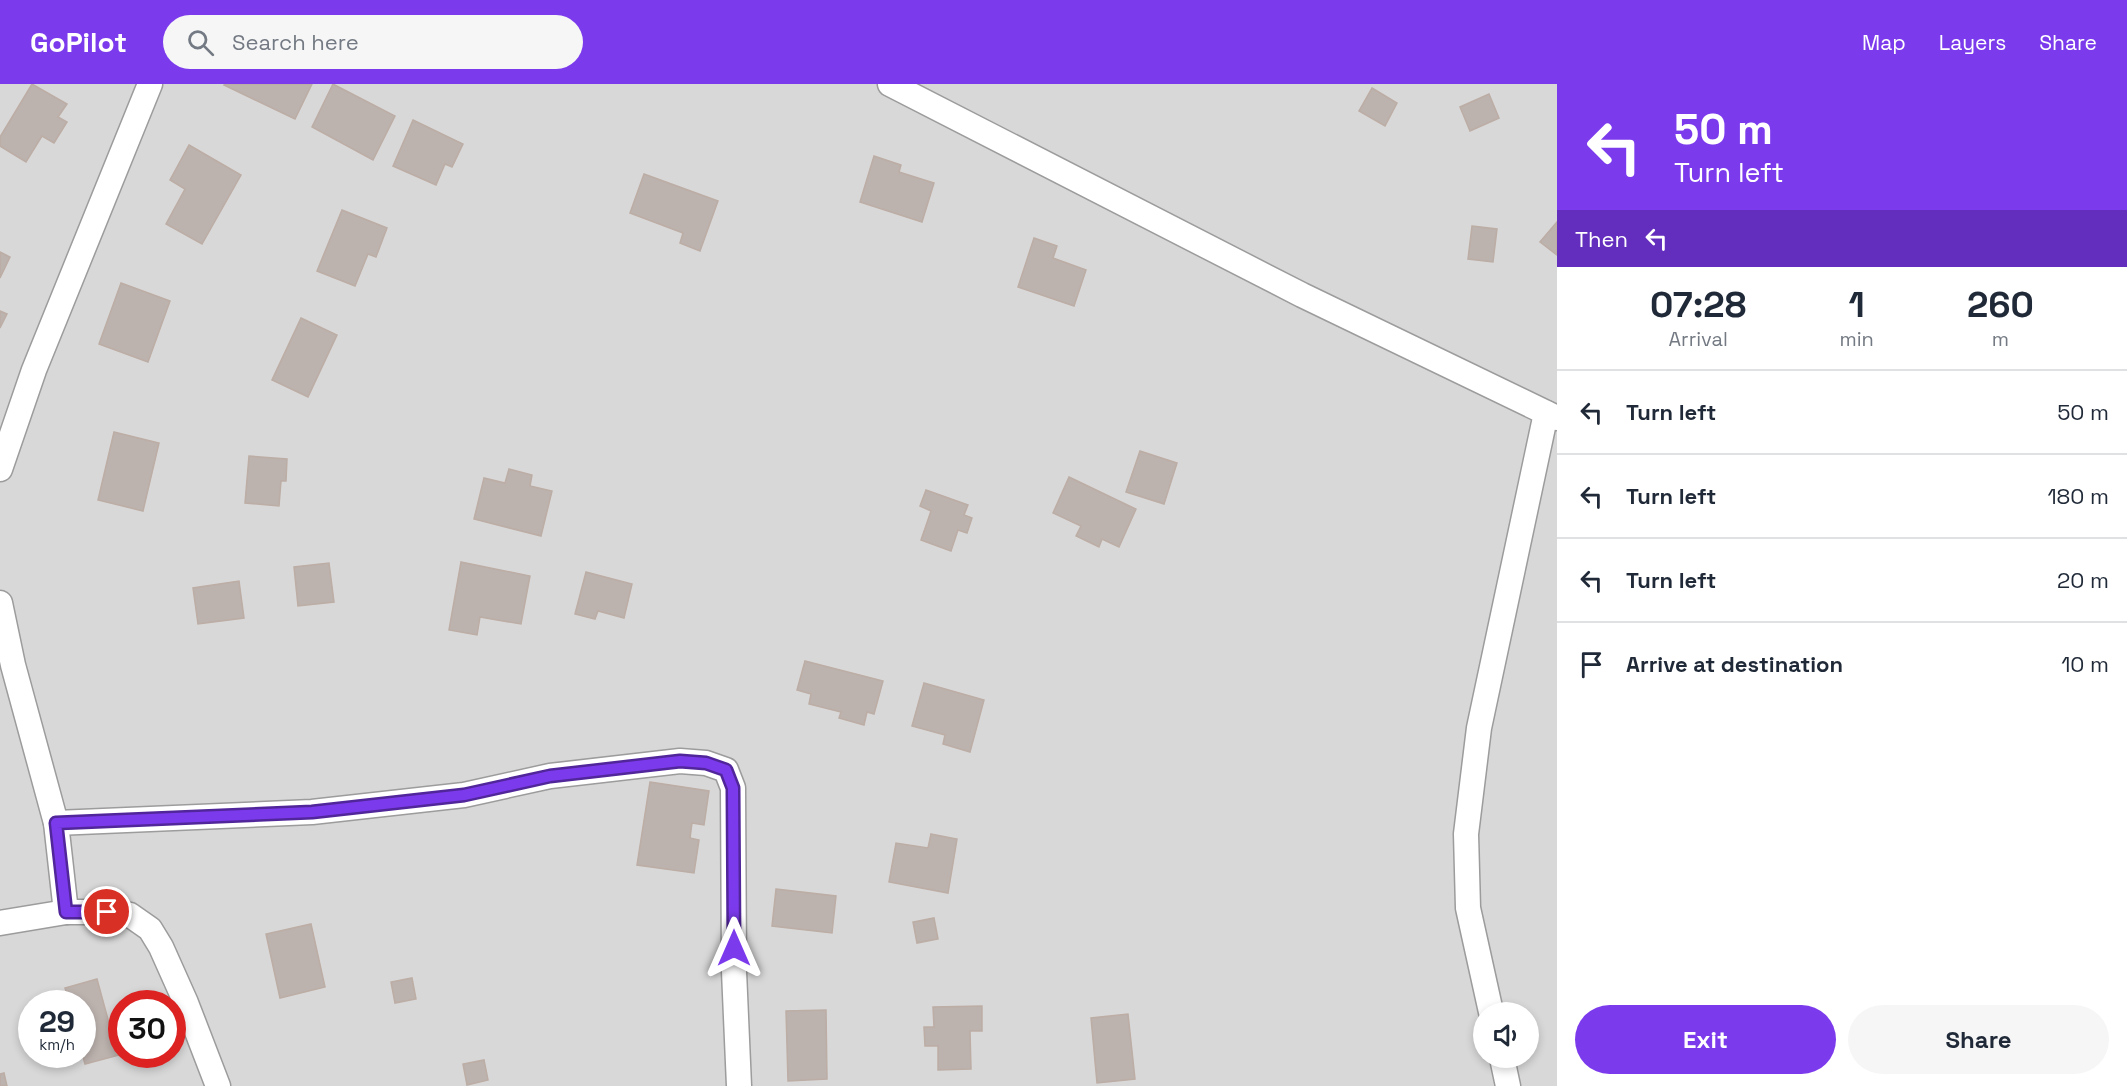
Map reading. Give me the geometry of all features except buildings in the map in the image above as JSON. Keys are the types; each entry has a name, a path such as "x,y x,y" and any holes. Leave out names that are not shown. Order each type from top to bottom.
{"street":[{"path":"0,469 34,370 150,84"},
{"path":"890,84 1302,295 1551,416 1479,728 1466,834 1468,908 1489,1002"},
{"path":"0,603 13,665 56,823 66,912"},
{"path":"56,823 312,812 464,795 550,776 680,761 706,763 726,770 733,788 734,971 739,1086"},
{"path":"0,923 66,912 107,912 130,915 150,929 161,947 186,1003 218,1086"},
{"path":"1504,1068 1508,1086"}],"shaded area":[{"path":"0,84 1557,84 1557,1086 0,1086"}],"route":[{"path":"107,912 66,912 56,823 312,812 464,795 550,776 680,761 706,763 726,770 733,788 734,948"}]}
